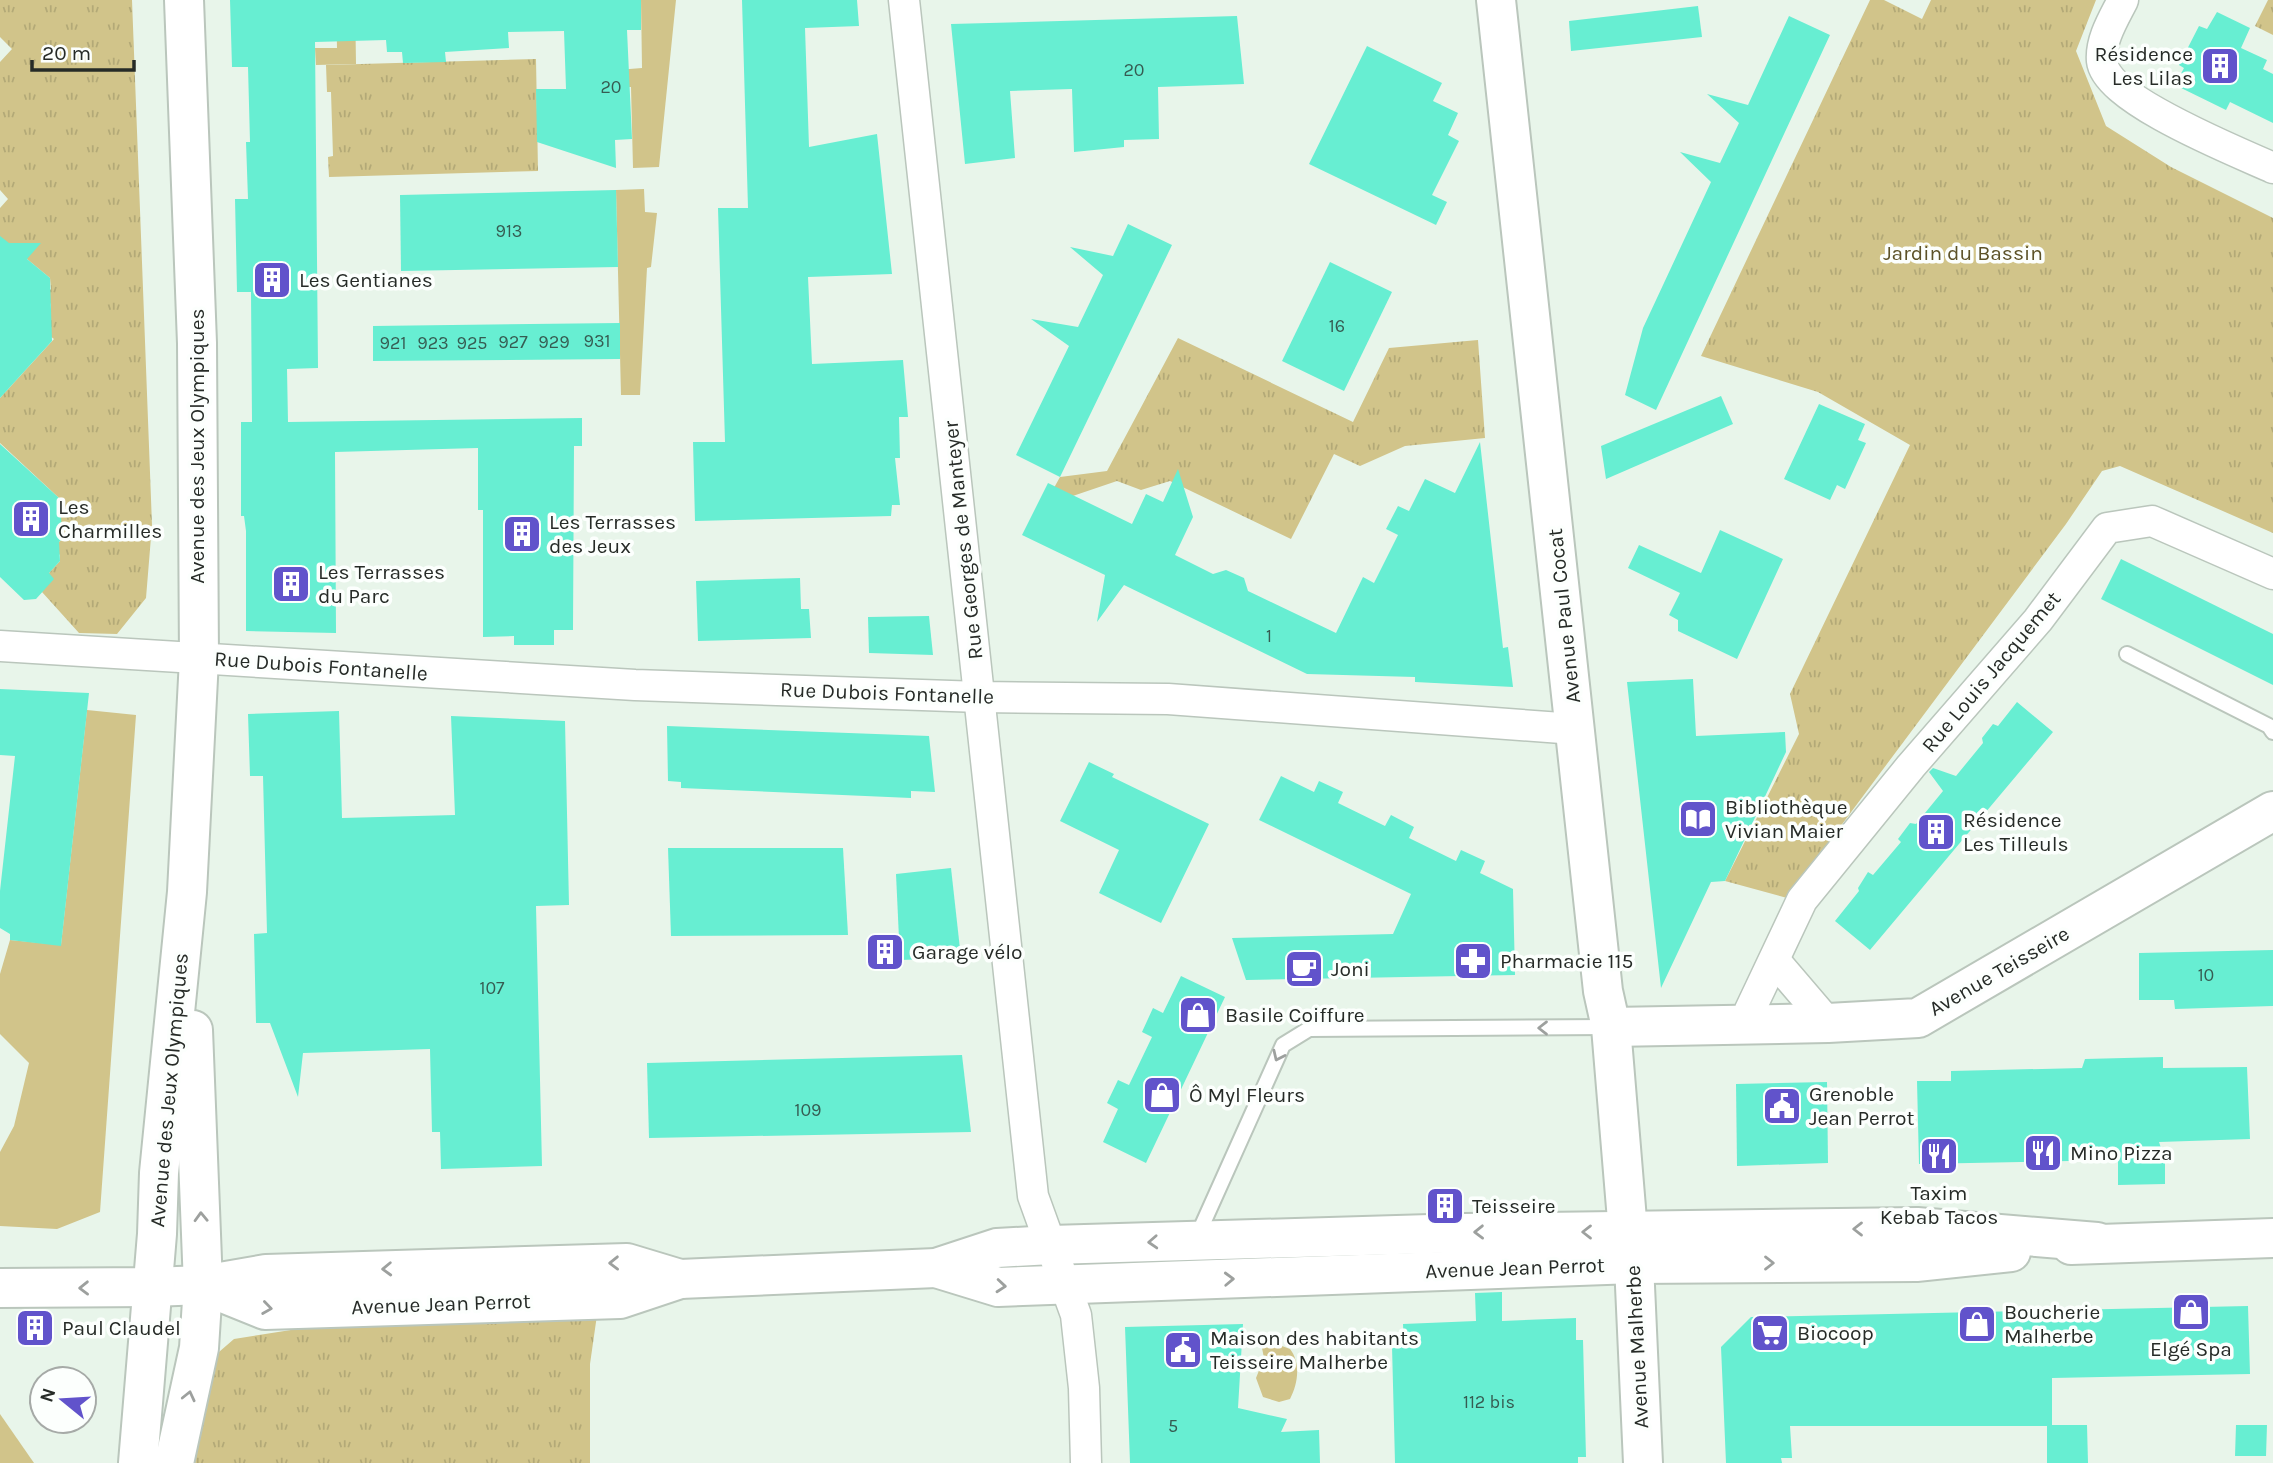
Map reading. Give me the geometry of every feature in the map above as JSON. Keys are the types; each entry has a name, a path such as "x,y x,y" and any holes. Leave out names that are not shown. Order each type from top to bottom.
{"main road":[{"name":"Avenue des Jeux Olympiques","path":"138,1463 159,1173 187,892 199,659 197,343 184,0"},
{"name":"Avenue Paul Cocat","path":"1496,0 1603,991 1611,1027 1631,1248"},
{"name":"Avenue Teisseire","path":"1611,1027 1828,1023 1918,1018 2273,811"},
{"name":"Avenue des Jeux Olympiques","path":"174,1463 199,1348 203,1285 187,892"},
{"name":"Avenue Jean Perrot","path":"936,1268 998,1287 1631,1248 1917,1227 2097,1242 2273,1238"},
{"name":"Avenue Jean Perrot","path":"0,1288 203,1285 266,1274 626,1263 680,1279 936,1268 997,1248 1196,1240 1631,1248"},
{"name":"Avenue Malherbe","path":"1631,1248 1643,1463"}],"street":[{"name":"Rue Georges de Manteyer","path":"904,0 1033,1196 1065,1284 1079,1334 1086,1463"},
{"path":"2123,0 2106,36 2102,63 2115,86 2143,106 2273,168"},
{"name":"Rue Louis Jacquemet","path":"1747,1024 1802,900 1911,766 2038,620 2107,528 2152,521 2273,574"},
{"name":"Rue Dubois Fontanelle","path":"0,646 635,685 1168,699 1575,729"},
{"path":"1775,961 1828,1023"}],"lane":[{"path":"2127,654 2269,726 2273,732"},
{"path":"1196,1240 1283,1045 1309,1029 1611,1027"}],"green space":[{"path":"0,0 132,0 152,525 146,598 117,634 79,633 42,592 49,573 60,561 60,555 53,548 61,540 56,502 59,498 0,443 0,398 54,339 50,336 51,305 46,294 51,289 50,278 27,259 0,249 0,208 8,199 0,190 0,62 12,49 0,37"},
{"path":"336,0 355,0 356,64 316,65 315,48 337,48"},
{"path":"641,0 676,0 659,167 633,168 631,87 618,87 617,70 642,68"},
{"name":"Jardin du Bassin","path":"1870,0 1884,0 1922,19 1931,0 2096,0 2076,51 2106,126 2171,167 2273,218 2273,533 2120,466 2102,471 2066,524 1787,898 1725,881 1799,734 1790,694 1910,445 1818,392 1701,356"},
{"path":"2268,0 2273,0 2273,35 2255,26"},
{"path":"536,59 538,171 329,177 328,157 333,156 331,92 327,92 326,65"},
{"path":"644,189 645,212 657,213 651,267 647,268 640,395 621,395 616,190"},
{"path":"1178,338 1353,422 1389,348 1478,340 1485,438 1405,446 1360,466 1334,454 1291,539 1170,481 1141,490 1117,481 1061,500 1050,495 1060,477 1107,471"},
{"path":"87,710 136,715 100,1212 57,1229 0,1226 0,1152 14,1126 29,1063 0,1034 0,974 10,940 61,945"},
{"path":"597,1315 590,1364 590,1463 186,1463 212,1358 234,1339 342,1322"},
{"path":"1274,1343 1290,1349 1297,1367 1295,1387 1290,1399 1279,1402 1263,1397 1256,1378 1264,1358 1262,1348 1266,1344"},
{"path":"0,1414 34,1463 0,1463"}],"building":[{"path":"230,0 641,0 641,30 627,30 632,139 615,140 616,168 537,142 536,89 566,89 564,31 508,32 509,48 445,52 446,62 403,63 402,52 387,52 386,40 315,42 318,368 287,369 288,422 582,418 582,446 574,446 573,630 554,630 554,645 514,645 514,636 483,637 483,510 478,510 478,448 335,452 336,633 246,631 246,531 244,516 241,516 241,422 252,422 251,292 237,292 235,199 248,199 246,142 250,142 248,67 232,67"},
{"path":"742,0 857,0 859,26 805,28 809,147 877,134 892,274 808,277 812,364 903,360 908,417 899,417 900,458 895,458 900,505 892,505 891,516 695,521 693,442 725,442 718,208 748,208"},
{"path":"1698,6 1702,37 1571,51 1569,21"},
{"name":"Résidence Les Lilas","path":"2217,12 2250,28 2241,48 2267,60 2263,69 2273,74 2273,123 2230,102 2226,110 2175,85 2184,68 2179,65 2199,26 2207,29"},
{"path":"1237,16 1244,84 1158,87 1159,139 1124,140 1124,147 1074,152 1072,89 1010,91 1015,158 965,164 951,24"},
{"path":"1789,16 1830,35 1656,410 1625,395 1643,328 1711,182 1680,152 1720,163 1739,123 1707,94 1748,105"},
{"path":"1367,46 1442,83 1433,101 1458,113 1448,135 1459,141 1432,195 1447,202 1436,225 1309,164"},
{"path":"616,190 618,267 401,271 400,195"},
{"path":"1128,224 1172,245 1060,477 1016,455 1069,346 1031,319 1078,327 1103,275 1070,247 1113,256"},
{"path":"0,236 9,243 41,243 27,259 50,278 52,341 0,398"},
{"path":"1330,262 1392,292 1344,391 1282,361"},
{"path":"620,323 620,359 373,361 373,326"},
{"path":"1721,396 1733,424 1606,479 1601,446"},
{"path":"1819,404 1865,424 1858,440 1866,443 1845,489 1837,485 1830,500 1784,479"},
{"path":"1480,442 1503,648 1508,647 1513,687 1415,682 1415,677 1307,674 1124,585 1097,622 1105,575 1022,535 1048,483 1132,524 1146,494 1163,502 1178,469 1193,517 1175,555 1213,574 1226,570 1244,578 1248,591 1336,633 1363,577 1374,583 1398,535 1386,529 1398,506 1409,511 1425,479 1455,493"},
{"name":"Les Charmilles","path":"0,444 59,498 63,538 59,542 60,561 49,573 54,579 36,599 24,600 0,577"},
{"path":"1720,530 1783,559 1737,659 1678,631 1678,620 1669,615 1680,593 1628,568 1639,545 1701,573"},
{"path":"2121,559 2273,634 2273,685 2101,599"},
{"path":"800,578 801,609 809,609 811,638 698,641 696,581"},
{"path":"929,616 933,655 869,653 868,617"},
{"name":"Bibliothèque Vivian Maier","path":"1693,679 1696,736 1785,732 1786,752 1725,881 1711,882 1661,988 1627,682"},
{"path":"0,689 89,693 61,946 10,940 10,934 0,928 0,891 15,756 0,755"},
{"name":"Résidence Les Tilleuls","path":"2017,702 2053,732 1870,950 1835,921 1859,891 1858,888 1868,872 1873,875 1901,842 1898,839 1910,823 1916,824 1943,791 1929,772 1933,768 1956,776 1983,743 1982,738 1993,724 1998,726"},
{"path":"339,711 342,818 455,815 451,716 565,721 569,905 536,906 542,1166 441,1169 440,1132 432,1132 430,1049 303,1053 298,1097 270,1023 256,1023 254,934 267,933 263,776 250,776 248,714"},
{"path":"667,726 929,736 935,792 911,791 911,798 681,788 681,782 668,781"},
{"path":"1089,762 1114,774 1112,777 1209,824 1161,923 1099,893 1119,850 1060,821"},
{"path":"1281,776 1314,792 1319,781 1343,792 1338,803 1385,826 1391,815 1414,827 1409,838 1456,861 1461,850 1485,861 1480,873 1513,889 1515,975 1246,980 1232,938 1393,934 1411,894 1259,820"},
{"path":"668,848 843,848 848,935 671,936"},
{"path":"951,868 961,958 900,960 896,874"},
{"path":"2273,950 2273,1006 2175,1009 2174,1000 2139,1000 2139,953"},
{"path":"1181,976 1225,997 1146,1163 1103,1142 1118,1109 1107,1103 1118,1080 1129,1085 1152,1037 1142,1032 1153,1008 1163,1013"},
{"path":"962,1055 971,1132 649,1138 647,1063"},
{"path":"2163,1057 2163,1068 2247,1067 2250,1139 2159,1142 2165,1160 2165,1184 2118,1185 2118,1160 1919,1164 1917,1081 1951,1081 1951,1071 2082,1068 2085,1059"},
{"name":"Grenoble Jean Perrot","path":"1827,1082 1828,1163 1737,1166 1736,1084"},
{"path":"1502,1292 1502,1321 1576,1318 1576,1340 1583,1340 1586,1457 1578,1457 1578,1463 1395,1463 1392,1346 1404,1346 1403,1324 1476,1321 1475,1293"},
{"path":"2248,1306 2250,1374 2052,1378 2052,1425 2087,1425 2088,1463 2047,1463 2047,1426 1790,1426 1792,1458 1781,1458 1782,1463 1726,1463 1721,1347 1751,1317"},
{"path":"1243,1324 1238,1408 1287,1419 1281,1432 1319,1430 1320,1463 1130,1463 1125,1327"},
{"path":"2236,1425 2267,1425 2266,1456 2235,1456"}],"place":[{"name":"Résidence Les Lilas","path":"2220,66"},
{"name":"Les Gentianes","path":"272,280"},
{"name":"Les Charmilles","path":"31,519"},
{"name":"Les Terrasses des Jeux","path":"522,534"},
{"name":"Les Terrasses du Parc","path":"291,584"},
{"name":"Bibliothèque Vivian Maier","path":"1698,819"},
{"name":"Résidence Les Tilleuls","path":"1936,832"},
{"name":"Garage vélo","path":"885,952"},
{"name":"Pharmacie 115","path":"1473,961"},
{"name":"Joni","path":"1304,969"},
{"name":"Basile Coiffure","path":"1198,1015"},
{"name":"Ô Myl Fleurs","path":"1162,1095"},
{"name":"Grenoble Jean Perrot","path":"1782,1106"},
{"name":"Mino Pizza","path":"2043,1153"},
{"name":"Taxim Kebab Tacos","path":"1939,1156"},
{"name":"Teisseire","path":"1445,1206"},
{"name":"Elgé Spa","path":"2191,1312"},
{"name":"Boucherie Malherbe","path":"1977,1324"},
{"name":"Paul Claudel","path":"35,1328"},
{"name":"Biocoop","path":"1770,1333"},
{"name":"Maison des habitants Teisseire Malherbe","path":"1183,1350"}]}
